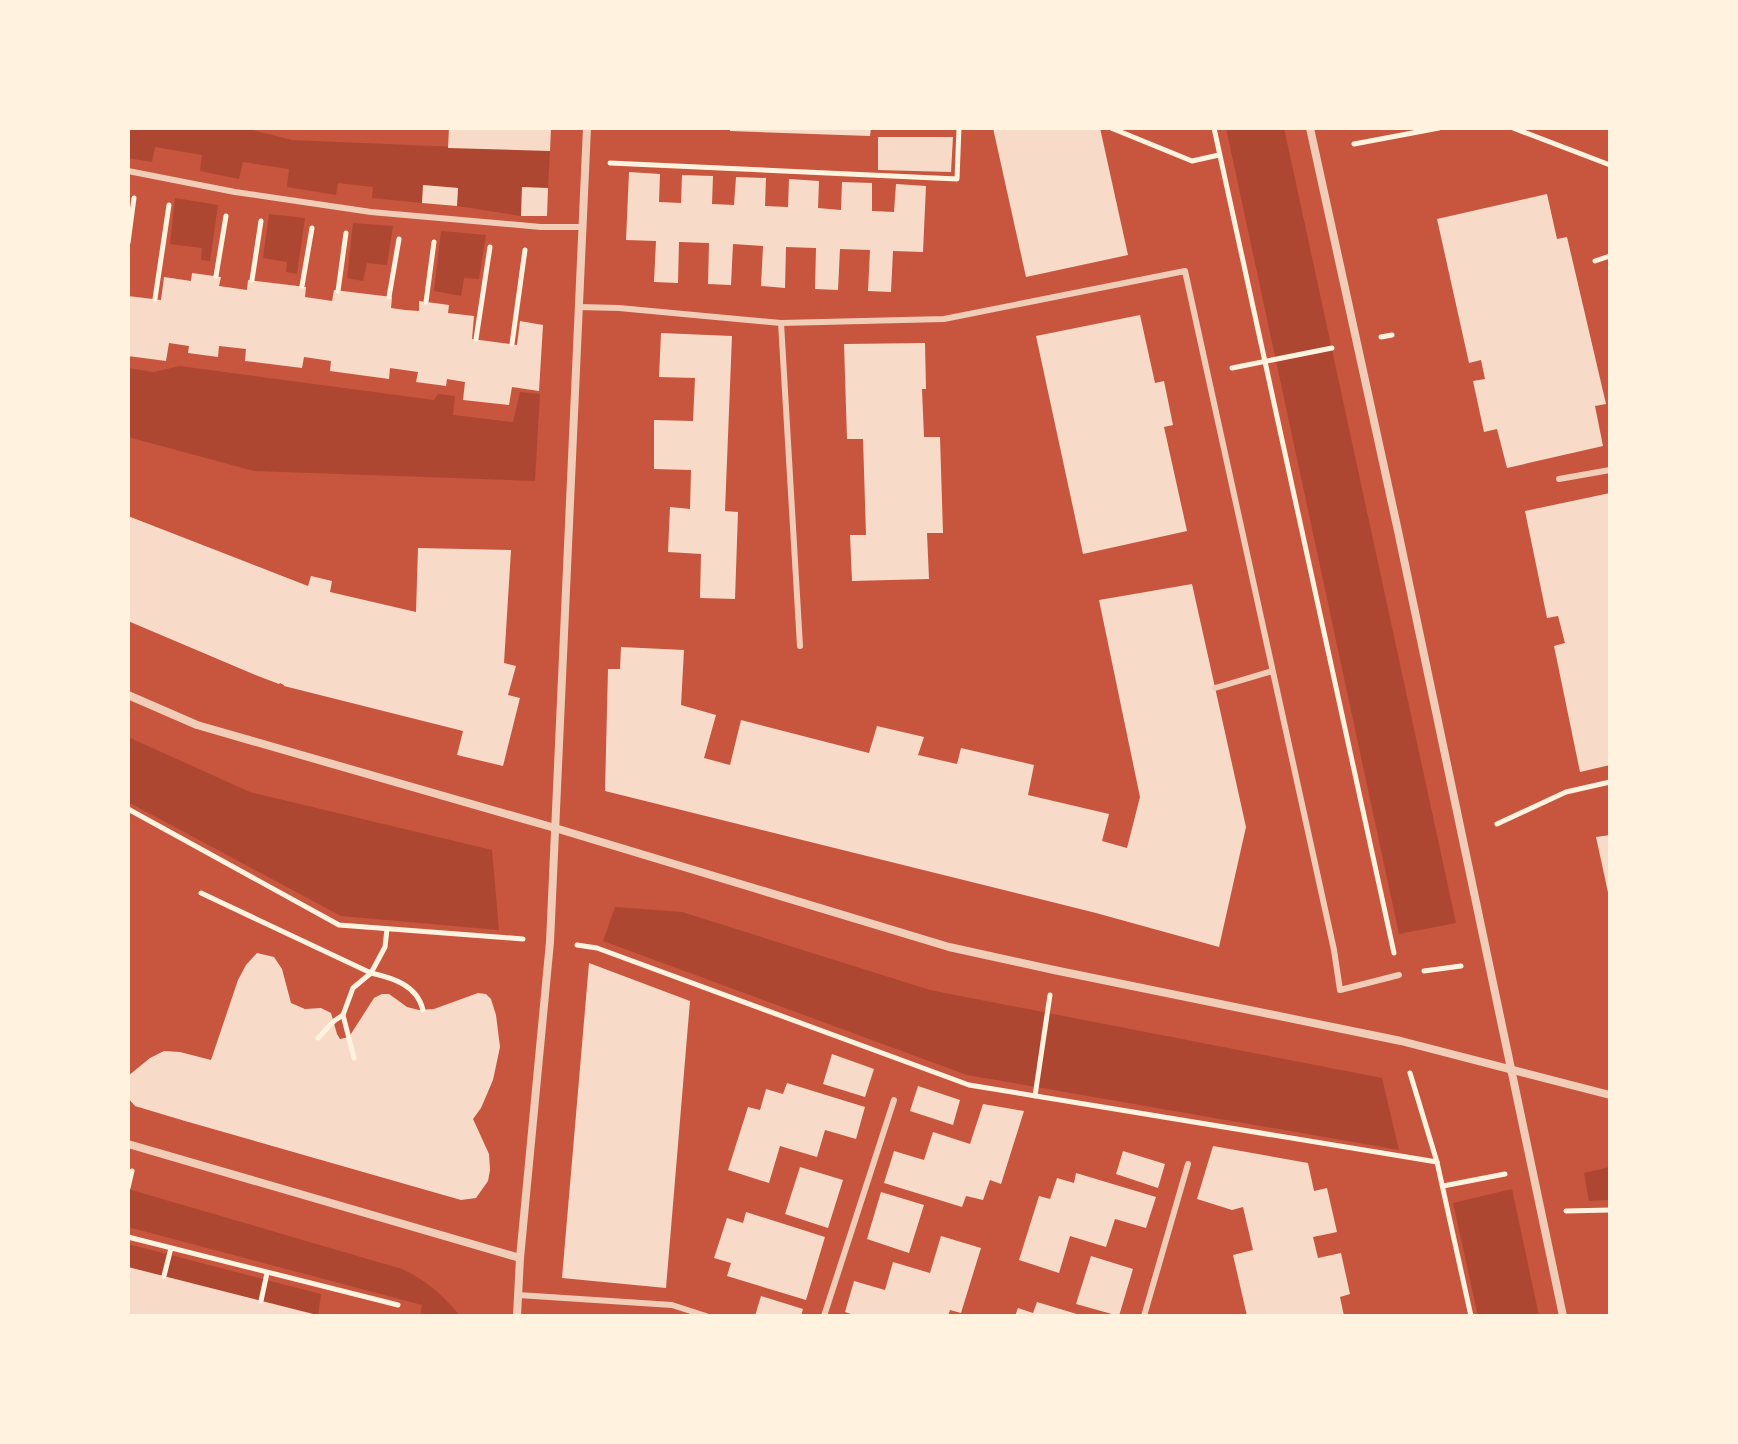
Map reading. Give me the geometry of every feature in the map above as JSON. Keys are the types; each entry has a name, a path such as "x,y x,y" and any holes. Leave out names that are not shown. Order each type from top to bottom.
{"street":[{"path":"517,1316 550,942 587,128"},
{"path":"1310,128 1563,1316"},
{"path":"128,695 197,725 555,828 949,947 1401,1041 1610,1095"},
{"path":"128,1144 520,1258"}],"lane":[{"path":"128,171 316,204 528,225 582,227"},
{"path":"578,307 781,323 944,319 1185,271 1334,950 1340,990 1399,975"},
{"path":"781,323 800,646"},
{"path":"1559,479 1610,470"},
{"path":"1215,688 1272,671"},
{"path":"824,1316 894,1100"},
{"path":"1144,1316 1188,1164"},
{"path":"518,1295 672,1305 706,1316"}],"path":[{"path":"585,162 957,179 959,128"},
{"path":"1111,128 1192,161 1219,155"},
{"path":"1214,128 1399,975 1488,962"},
{"path":"1354,144 1439,128"},
{"path":"1513,128 1610,165"},
{"path":"128,243 137,173"},
{"path":"155,299 173,180"},
{"path":"216,276 230,191"},
{"path":"252,280 265,196"},
{"path":"302,286 316,204"},
{"path":"338,291 349,208"},
{"path":"389,297 403,214"},
{"path":"426,302 437,217"},
{"path":"476,339 494,222"},
{"path":"512,344 528,225"},
{"path":"1595,261 1610,256"},
{"path":"1207,373 1332,348"},
{"path":"1497,824 1566,792 1610,782"},
{"path":"128,809 339,925 597,948 969,1085 1437,1162"},
{"path":"201,893 371,973 391,977 409,987 421,1002 423,1010"},
{"path":"354,1058 343,1015 353,988 371,973 385,947 387,929"},
{"path":"1035,1096 1047,1012"},
{"path":"318,1038 343,1015"},
{"path":"1401,1041 1437,1162 1471,1316"},
{"path":"1541,1212 1610,1210"},
{"path":"128,1237 398,1305"},
{"path":"164,1276 171,1248"},
{"path":"261,1301 267,1273"}],"shaded area":[{"path":"128,128 244,128 292,140 550,151 548,188 522,188 521,216 457,206 458,188 424,185 422,203 372,198 373,187 338,183 336,195 287,187 289,169 243,162 239,179 200,171 202,155 155,147 152,162 128,158"},
{"path":"1226,128 1284,128 1456,923 1399,934"},
{"path":"175,198 218,205 210,261 201,260 202,248 170,244"},
{"path":"269,214 305,218 297,274 286,272 287,262 263,258"},
{"path":"353,223 393,226 387,265 367,263 363,281 347,278"},
{"path":"441,231 486,235 479,279 464,278 461,296 434,291"},
{"path":"180,366 434,400 438,394 455,396 453,415 513,422 520,392 540,394 535,481 254,471 128,437 128,368 154,372"},
{"path":"128,737 250,792 492,850 499,930 341,916 128,802"},
{"path":"615,907 682,912 930,990 1382,1078 1399,1150 967,1075 603,941"},
{"path":"1610,1167 1610,1200 1589,1201 1584,1173"},
{"path":"128,1189 402,1269 434,1289 460,1316 420,1316 422,1305 128,1227"},
{"path":"1512,1189 1539,1316 1478,1316 1453,1203"},
{"path":"128,1244 321,1294 318,1315 128,1268"}],"building":[{"path":"449,128 551,128 550,151 448,148"},
{"path":"730,128 871,128 870,136 730,131"},
{"path":"993,128 1100,128 1128,255 1026,277"},
{"path":"878,137 953,137 951,172 878,170"},
{"path":"629,172 660,174 659,202 681,203 682,175 713,176 712,204 734,205 736,177 766,178 765,206 788,207 789,179 819,181 818,208 841,210 842,182 872,183 872,211 894,212 896,184 926,186 923,252 893,251 891,292 868,291 870,250 840,249 838,290 815,289 816,248 786,247 785,288 761,286 763,246 733,244 731,285 708,284 709,243 679,242 678,283 654,282 656,241 626,240"},
{"path":"423,185 458,188 457,206 422,203"},
{"path":"522,187 548,188 547,216 521,216"},
{"path":"1547,194 1557,239 1567,237 1606,404 1595,406 1603,446 1507,468 1497,429 1484,432 1473,381 1485,379 1481,360 1469,363 1437,219"},
{"path":"192,273 221,277 219,286 247,290 248,280 306,287 305,297 332,301 334,290 392,297 391,308 405,310 419,311 419,301 449,305 448,313 474,316 472,339 517,345 520,321 543,325 539,391 512,387 509,405 463,400 465,382 447,379 446,386 416,382 418,372 390,368 389,379 330,371 331,361 304,357 302,368 245,361 246,349 219,346 218,357 188,353 189,346 169,343 166,361 128,356 128,296 161,300 164,277 191,281"},
{"path":"1140,315 1155,383 1164,381 1173,425 1164,427 1187,531 1083,554 1036,336"},
{"path":"661,333 732,336 725,511 738,512 735,599 700,598 701,554 668,552 670,507 690,509 691,470 654,469 654,420 693,421 695,378 659,377"},
{"path":"925,343 926,389 922,389 924,437 940,437 943,533 927,533 929,579 852,581 850,535 866,535 863,439 847,439 844,344"},
{"path":"1610,493 1610,765 1580,772 1554,646 1565,643 1558,616 1547,618 1525,511"},
{"path":"128,516 308,586 311,576 332,581 330,592 416,612 418,548 511,550 504,663 516,666 508,695 520,698 503,766 457,755 463,731 284,686 128,621"},
{"path":"1192,584 1246,827 1219,947 1096,913 605,791 608,669 620,669 621,647 684,650 681,705 716,715 704,758 730,765 741,720 869,753 877,726 924,737 918,755 957,764 961,748 1034,765 1028,795 1109,814 1102,841 1127,848 1140,797 1099,600"},
{"path":"1610,835 1610,897 1609,897 1596,837"},
{"path":"257,953 274,957 282,969 291,1003 305,1009 321,1008 331,1013 340,1039 349,1037 374,998 382,994 389,994 407,1007 419,1010 434,1009 478,993 486,994 491,999 500,1047 493,1080 473,1119 489,1154 490,1170 488,1181 476,1198 461,1200 135,1106 128,1098 128,1076 150,1058 164,1051 211,1060 238,980"},
{"path":"589,963 690,1001 666,1288 562,1278"},
{"path":"832,1054 874,1069 865,1097 823,1084"},
{"path":"787,1083 865,1107 856,1139 825,1130 817,1157 780,1146 769,1183 728,1170 748,1107 760,1110 766,1089 783,1094"},
{"path":"918,1086 960,1100 953,1125 910,1111"},
{"path":"983,1104 1024,1111 1001,1184 990,1180 983,1200 966,1196 962,1207 884,1183 894,1151 924,1160 933,1132 970,1144"},
{"path":"1213,1146 1308,1163 1314,1191 1327,1188 1337,1232 1313,1237 1318,1258 1341,1253 1350,1294 1340,1297 1344,1316 1247,1316 1233,1255 1253,1250 1243,1207 1232,1210 1197,1199"},
{"path":"1123,1151 1165,1164 1158,1188 1116,1174"},
{"path":"800,1167 843,1180 828,1228 785,1214"},
{"path":"1076,1173 1156,1197 1146,1228 1115,1219 1106,1247 1070,1236 1059,1273 1019,1260 1039,1196 1050,1199 1057,1178 1074,1183"},
{"path":"881,1192 924,1205 909,1253 867,1239"},
{"path":"746,1212 825,1237 806,1300 727,1276 731,1263 714,1258 727,1218 743,1223"},
{"path":"941,1236 981,1248 961,1313 950,1310 948,1316 857,1316 845,1312 854,1281 885,1290 893,1262 930,1273"},
{"path":"1091,1256 1133,1269 1119,1316 1076,1304"},
{"path":"128,1267 317,1315 317,1316 128,1316"},
{"path":"761,1296 803,1309 801,1316 755,1316"},
{"path":"1037,1302 1080,1316 1015,1316 1018,1308 1033,1313"}]}
